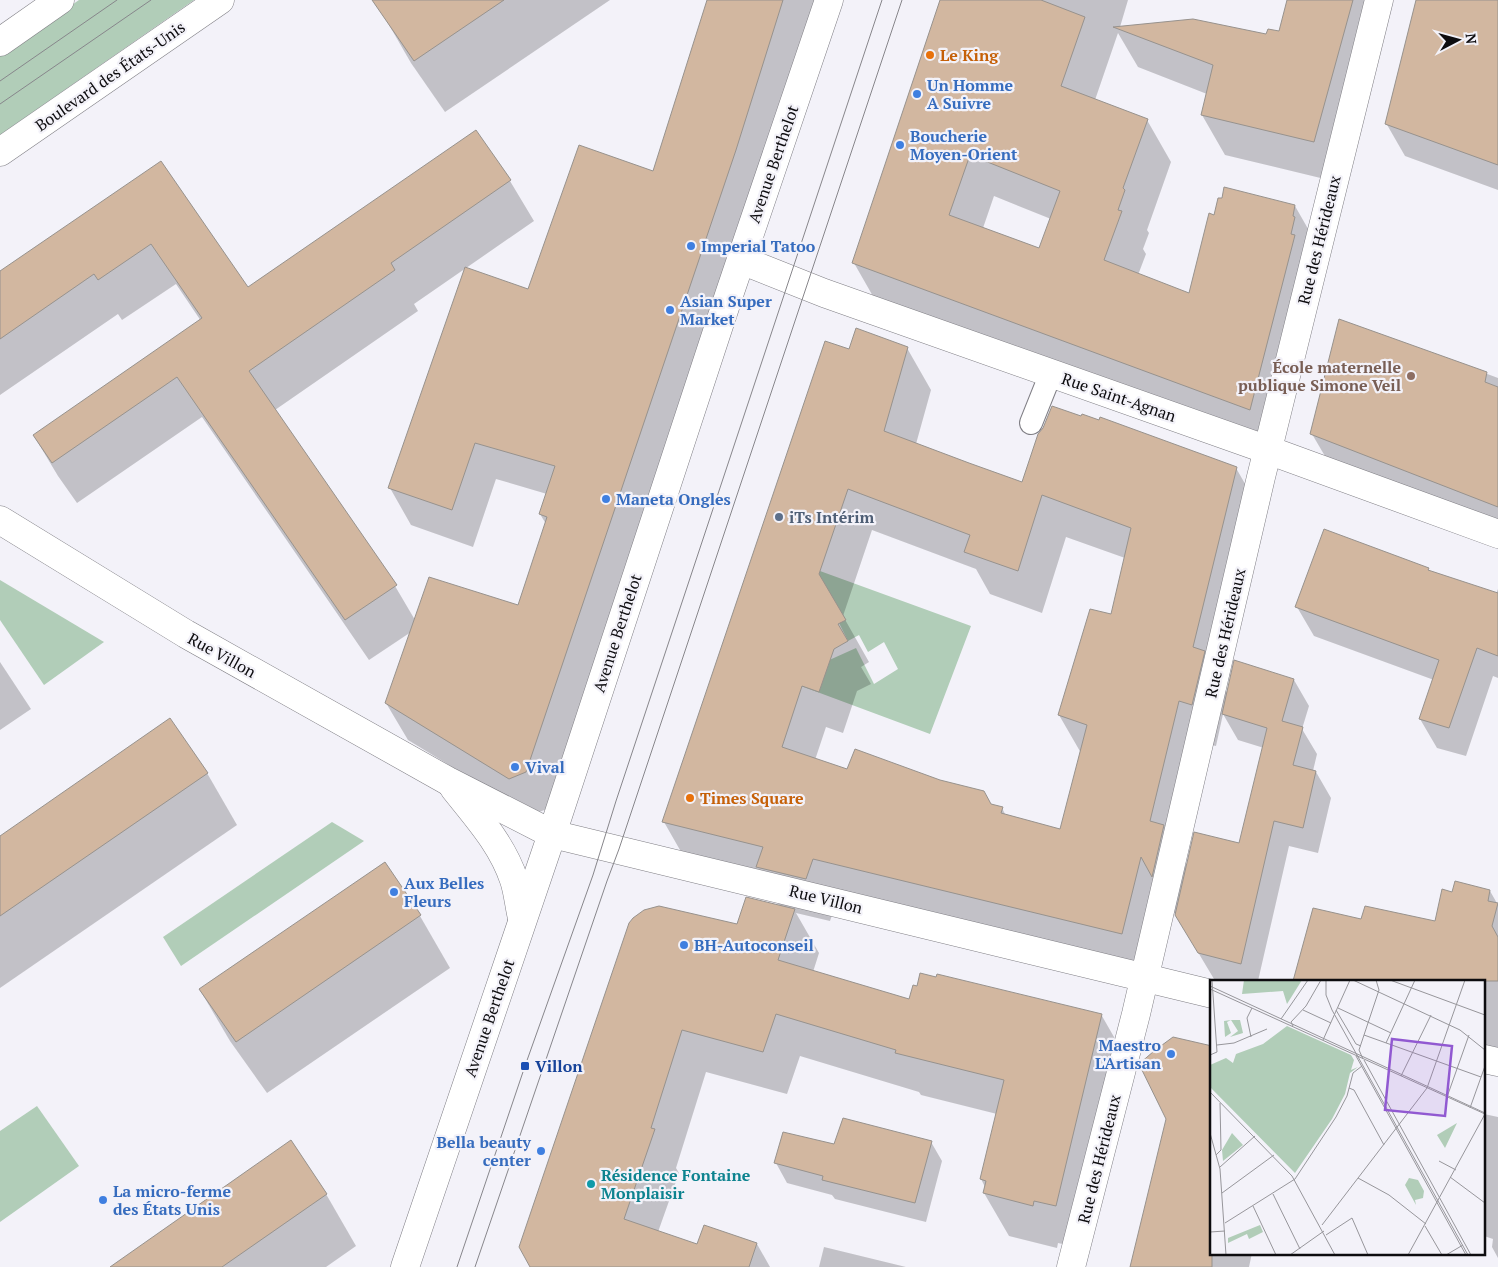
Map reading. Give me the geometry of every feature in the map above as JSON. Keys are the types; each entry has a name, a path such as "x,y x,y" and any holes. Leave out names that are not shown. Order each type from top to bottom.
{"street":[{"path":"0,42 60,0"},
{"name":"Boulevard des États-Unis","path":"0,152 220,0"},
{"name":"Avenue Berthelot","path":"405,1267 552,834 741,260 829,0"},
{"name":"Rue des Hérideaux","path":"1071,1267 1144,978 1268,450 1379,0"},
{"name":"Rue Saint-Agnan","path":"741,260 824,293 1268,450 1498,534"},
{"name":"Rue Villon","path":"0,520 186,634 448,782 552,834 1210,994"},
{"name":"Rue Villon","path":"448,782 501,850 514,881 522,918"}],"lane":[{"path":"1030,423 1051,373"}],"green space":[{"path":"79,0 194,0 0,135 0,55"},
{"path":"820,571 971,626 930,734 785,680 856,648 874,684 898,669 884,642 868,652 859,635 848,641 817,579"},
{"path":"0,580 104,642 44,685 0,620"},
{"path":"332,822 364,841 181,966 163,937"},
{"path":"37,1106 79,1166 0,1222 0,1131"}],"building":[{"path":"372,0 504,0 414,61"},
{"path":"707,0 783,0 736,150 526,772 509,779 385,703 429,577 518,605 547,517 539,514 555,466 475,443 452,510 388,488 465,267 528,289 579,145 653,171"},
{"path":"940,0 1041,0 1085,17 1061,86 1148,119 1123,188 1125,190 1118,210 1122,211 1104,260 1189,293 1209,213 1214,215 1218,198 1222,198 1224,187 1295,205 1293,216 1295,217 1291,234 1295,235 1250,410 852,263","holes":["970,155 1060,191 1039,248 949,215"]},
{"path":"1287,0 1353,0 1314,142 1201,115 1213,65 1113,27 1193,19 1266,34 1268,29 1279,31"},
{"path":"1416,0 1498,0 1498,165 1385,124"},
{"path":"476,130 511,180 391,263 395,270 249,371 397,585 345,620 177,377 52,463 33,435 202,318 151,244 98,280 94,274 0,339 0,271 161,161 248,287"},
{"path":"1339,319 1487,372 1485,382 1498,387 1498,507 1310,434"},
{"path":"856,328 908,347 884,431 1022,482 1038,434 1043,428 1052,406 1081,416 1082,414 1099,420 1100,417 1237,467 1193,647 1205,651 1192,705 1179,701 1150,821 1164,825 1152,877 1141,857 1122,934 813,859 806,879 756,867 763,847 662,822 825,341 849,349","holes":["848,489 970,535 964,552 1018,571 1042,495 1131,528 1111,614 1090,609 1058,715 1087,725 1060,829 1001,813 1003,807 991,804 984,791 940,780 855,749 847,769 782,747 802,686 819,692 834,649 848,641 838,624 846,620 819,574"]},
{"path":"1324,529 1429,568 1428,570 1498,593 1498,656 1477,648 1449,728 1419,719 1439,660 1295,607"},
{"path":"1234,660 1294,679 1282,721 1303,727 1293,765 1316,771 1303,828 1274,821 1241,964 1198,953 1175,915 1194,832 1239,843 1267,728 1222,714"},
{"path":"170,718 208,773 0,916 0,836"},
{"path":"385,862 421,915 236,1042 199,989"},
{"path":"1455,881 1490,890 1488,901 1498,903 1492,926 1498,937 1498,981 1293,980 1313,908 1361,919 1365,906 1435,921 1442,889 1452,892"},
{"path":"746,897 795,909 778,960 909,999 913,985 917,986 920,973 936,977 937,974 1102,1014 1056,1206 1034,1201 1033,1206 983,1193 986,1181 980,1179 1004,1080 895,1053 896,1050 776,1014 763,1052 682,1030 651,1128 655,1129 624,1219 697,1244 704,1225 757,1243 749,1267 530,1267 519,1247 629,923 644,910 659,906 737,924"},
{"path":"1173,1037 1210,1046 1210,1254 1212,1254 1212,1267 1130,1267 1166,1119 1139,1064"},
{"path":"843,1118 932,1141 915,1203 822,1180 823,1176 774,1163 783,1132 834,1144"},
{"path":"291,1140 327,1194 222,1267 110,1267"}],"tram line":[{"path":"0,81 117,0"},
{"path":"0,104 151,0"},
{"path":"457,1267 525,1066 593,875 882,0"},
{"path":"475,1267 619,849 902,0"}],"place":[{"name":"Le King","path":"930,55"},
{"name":"Un Homme A Suivre","path":"917,94"},
{"name":"Boucherie Moyen-Orient","path":"900,145"},
{"name":"Imperial Tatoo","path":"691,246"},
{"name":"Asian Super Market","path":"670,310"},
{"name":"École maternelle publique Simone Veil","path":"1411,376"},
{"name":"Maneta Ongles","path":"606,499"},
{"name":"iTs Intérim","path":"779,517"},
{"name":"Vival","path":"515,767"},
{"name":"Times Square","path":"690,798"},
{"name":"Aux Belles Fleurs","path":"394,892"},
{"name":"BH-Autoconseil","path":"684,945"},
{"name":"Maestro L'Artisan","path":"1171,1054"},
{"name":"Villon","path":"525,1066"},
{"name":"Bella beauty center","path":"541,1151"},
{"name":"Résidence Fontaine Monplaisir","path":"591,1184"},
{"name":"La micro-ferme des États Unis","path":"103,1200"}]}
